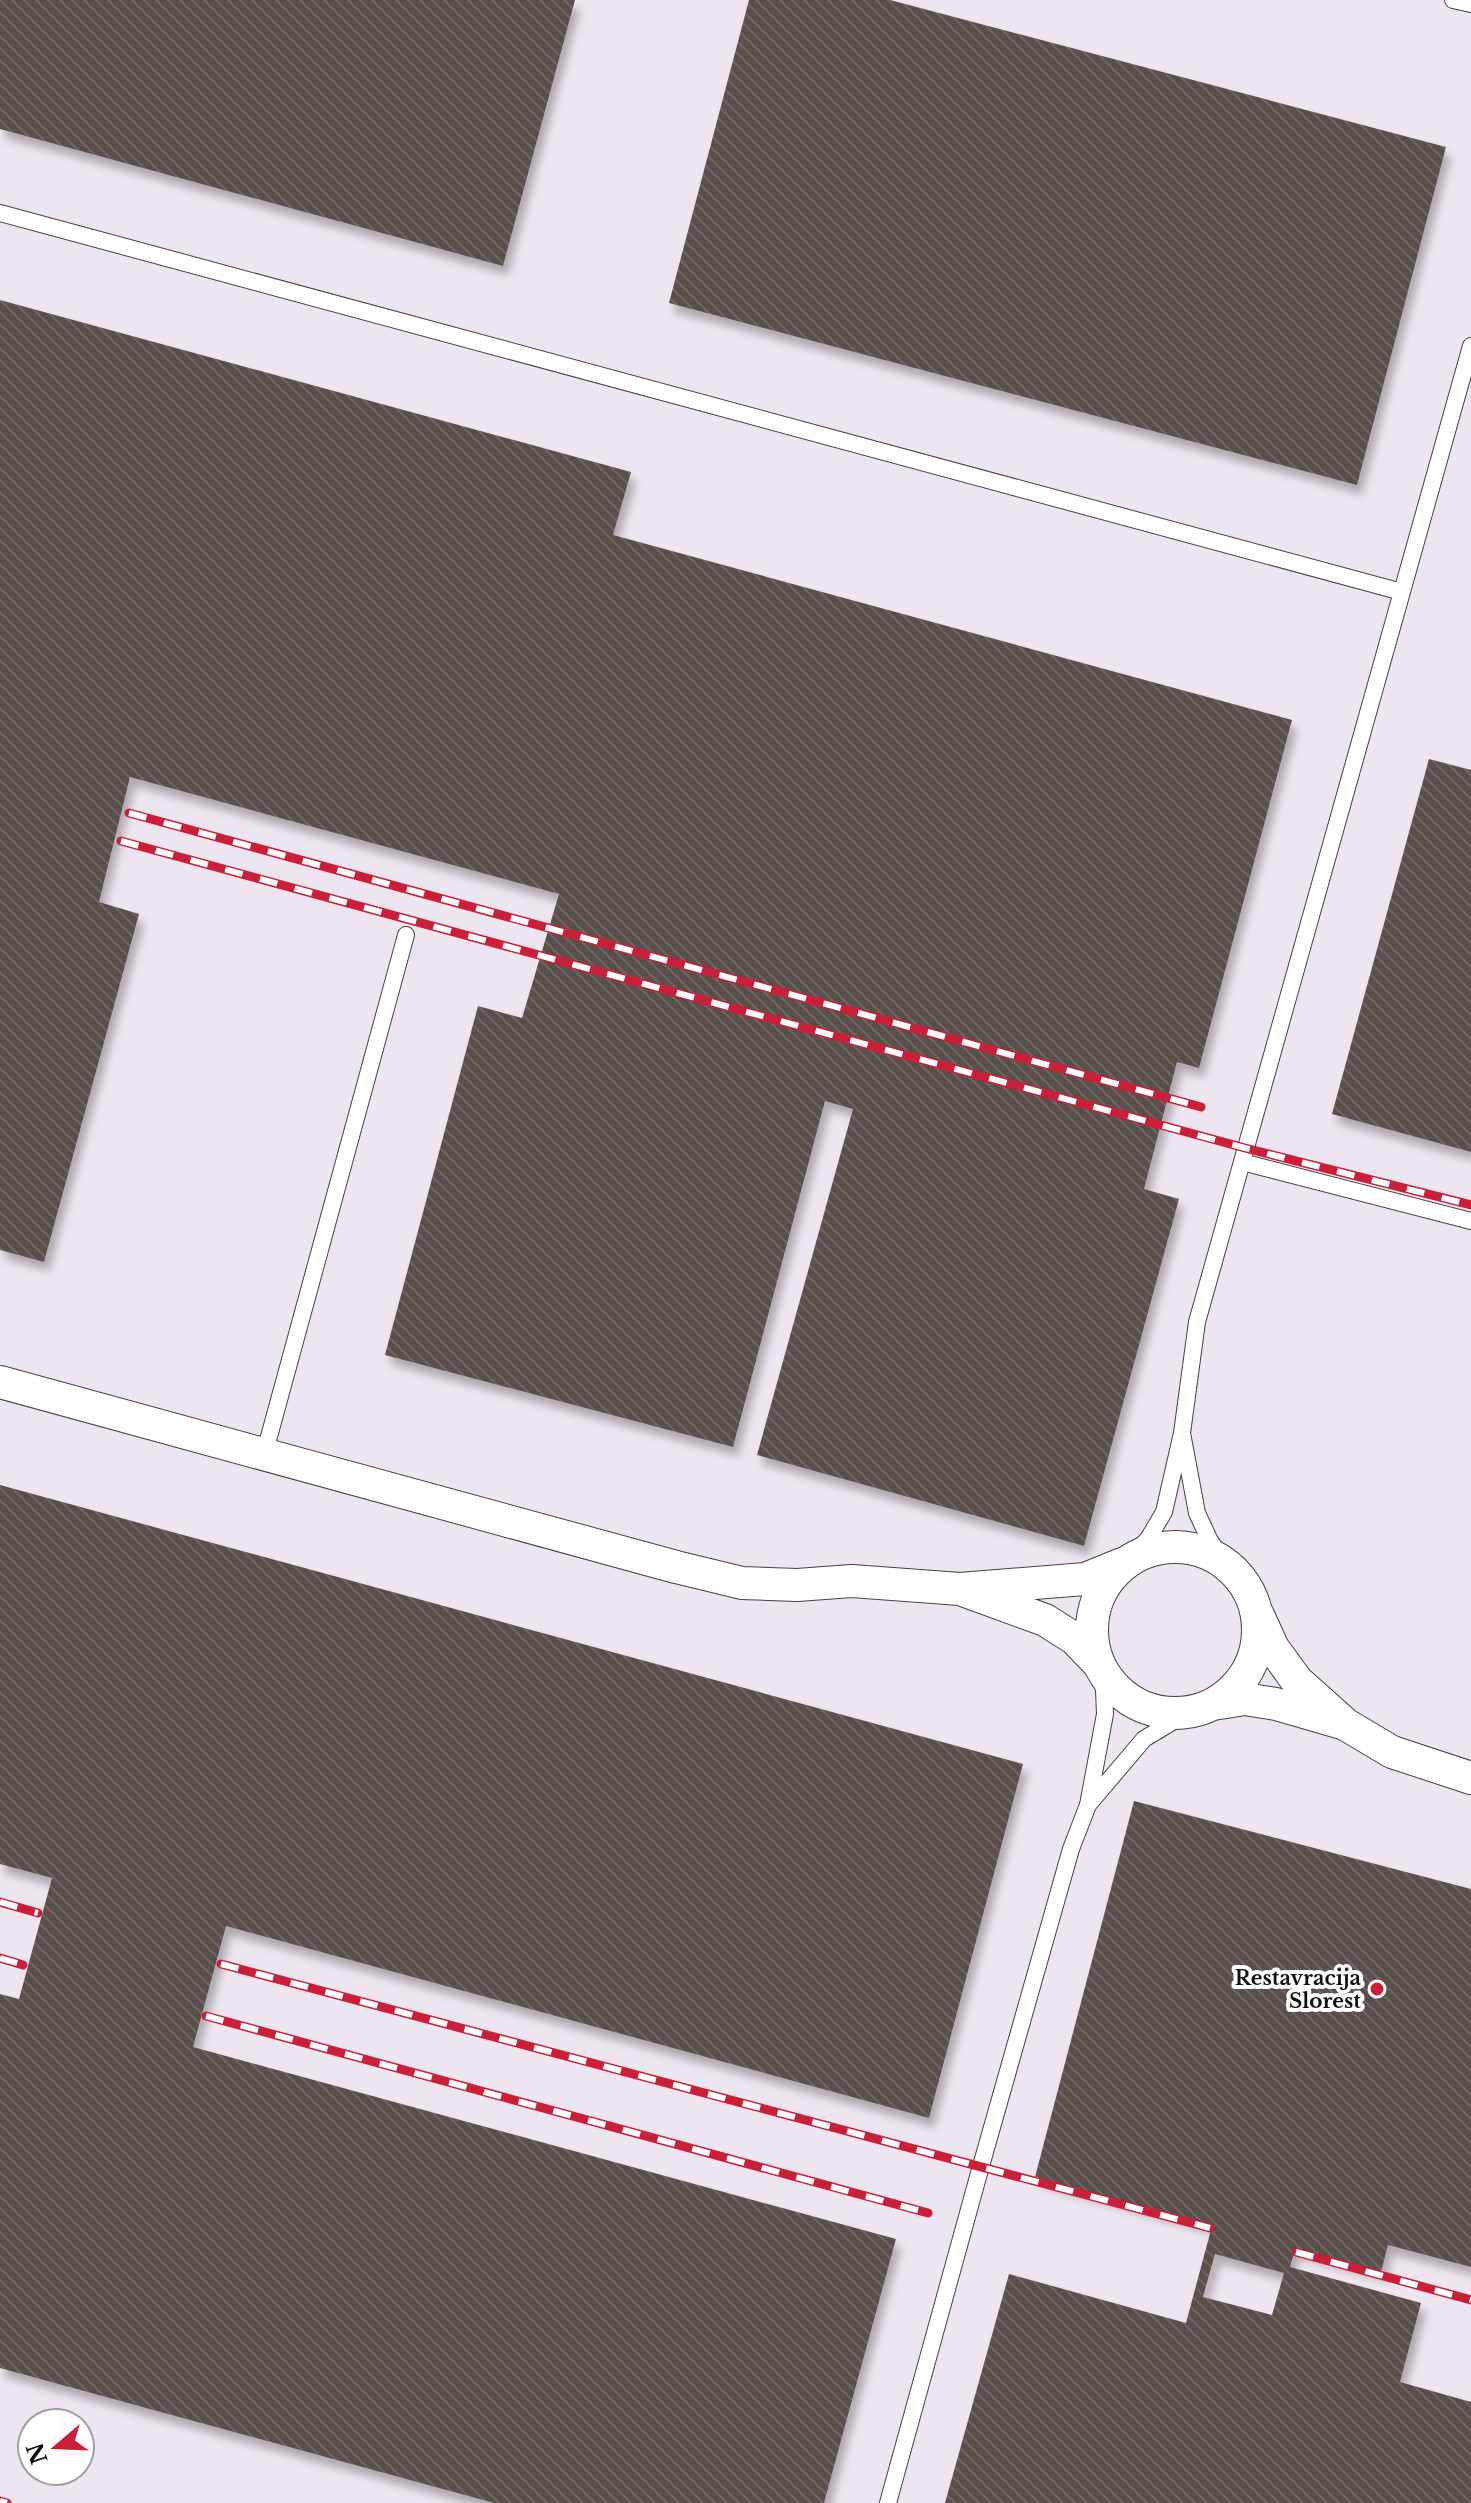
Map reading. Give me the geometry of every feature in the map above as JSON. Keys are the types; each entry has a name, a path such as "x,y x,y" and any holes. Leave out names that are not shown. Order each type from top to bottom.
{"street":[{"path":"0,1382 742,1583 797,1585 852,1581 960,1589 1085,1579 1149,1550 1175,1546 1203,1551 1226,1564 1244,1584 1273,1648 1297,1681 1345,1724 1392,1752 1471,1778"},
{"path":"1097,1662 1092,1635 1094,1608 1106,1583 1125,1563"},
{"path":"960,1589 1045,1620 1075,1639 1097,1662 1112,1685 1134,1703 1159,1712 1245,1699 1276,1704 1345,1724"},
{"path":"1200,1708 1235,1688 1250,1665 1258,1638 1256,1611"}],"lane":[{"path":"1453,0 1471,4"},
{"path":"0,213 1402,592"},
{"path":"1125,1563 1148,1539 1164,1512 1182,1433 1197,1322 1471,346"},
{"path":"264,1455 406,935"},
{"path":"1242,1162 1471,1221"},
{"path":"1182,1433 1197,1513 1210,1541 1226,1564"},
{"path":"888,2503 1066,1864 1088,1805 1105,1714 1104,1690 1097,1662"},
{"path":"1088,1805 1144,1739 1200,1708"}],"shaded area":[{"path":"0,0 1471,0 1471,2503 0,2503"}],"building":[{"path":"0,0 575,0 503,266 0,129"},
{"path":"749,0 890,0 1446,147 1357,485 669,303"},
{"path":"0,300 631,472 613,535 1292,720 1199,1068 1177,1062 1144,1189 1179,1199 1084,1546 757,1455 853,1109 825,1101 733,1447 385,1355 478,1006 522,1018 559,894 130,777 99,902 139,914 44,1262 0,1250"},
{"path":"1429,759 1471,770 1471,1152 1332,1114"},
{"path":"0,1485 1023,1764 929,2118 226,1926 193,2047 896,2239 824,2503 494,2503 0,2368 0,1994 19,1999 52,1878 0,1864"},
{"path":"1134,1801 1471,1889 1471,2267 1388,2245 1381,2272 1295,2249 1290,2267 1421,2303 1400,2382 1471,2402 1471,2503 945,2503 1009,2274 1186,2323 1212,2226 1035,2177","holes":["1215,2254 1284,2273 1272,2315 1203,2297"]}],"railway":[{"path":"129,813 1201,1107"},
{"path":"121,841 1245,1148 1471,1205"},
{"path":"0,1902 38,1913"},
{"path":"0,1958 23,1965"},
{"path":"221,1964 1210,2228"},
{"path":"206,2016 928,2213"},
{"path":"1296,2252 1471,2300"},
{"path":"0,2501 7,2503"}],"place":[{"name":"Restavracija Slorest","path":"1377,1989"}]}
